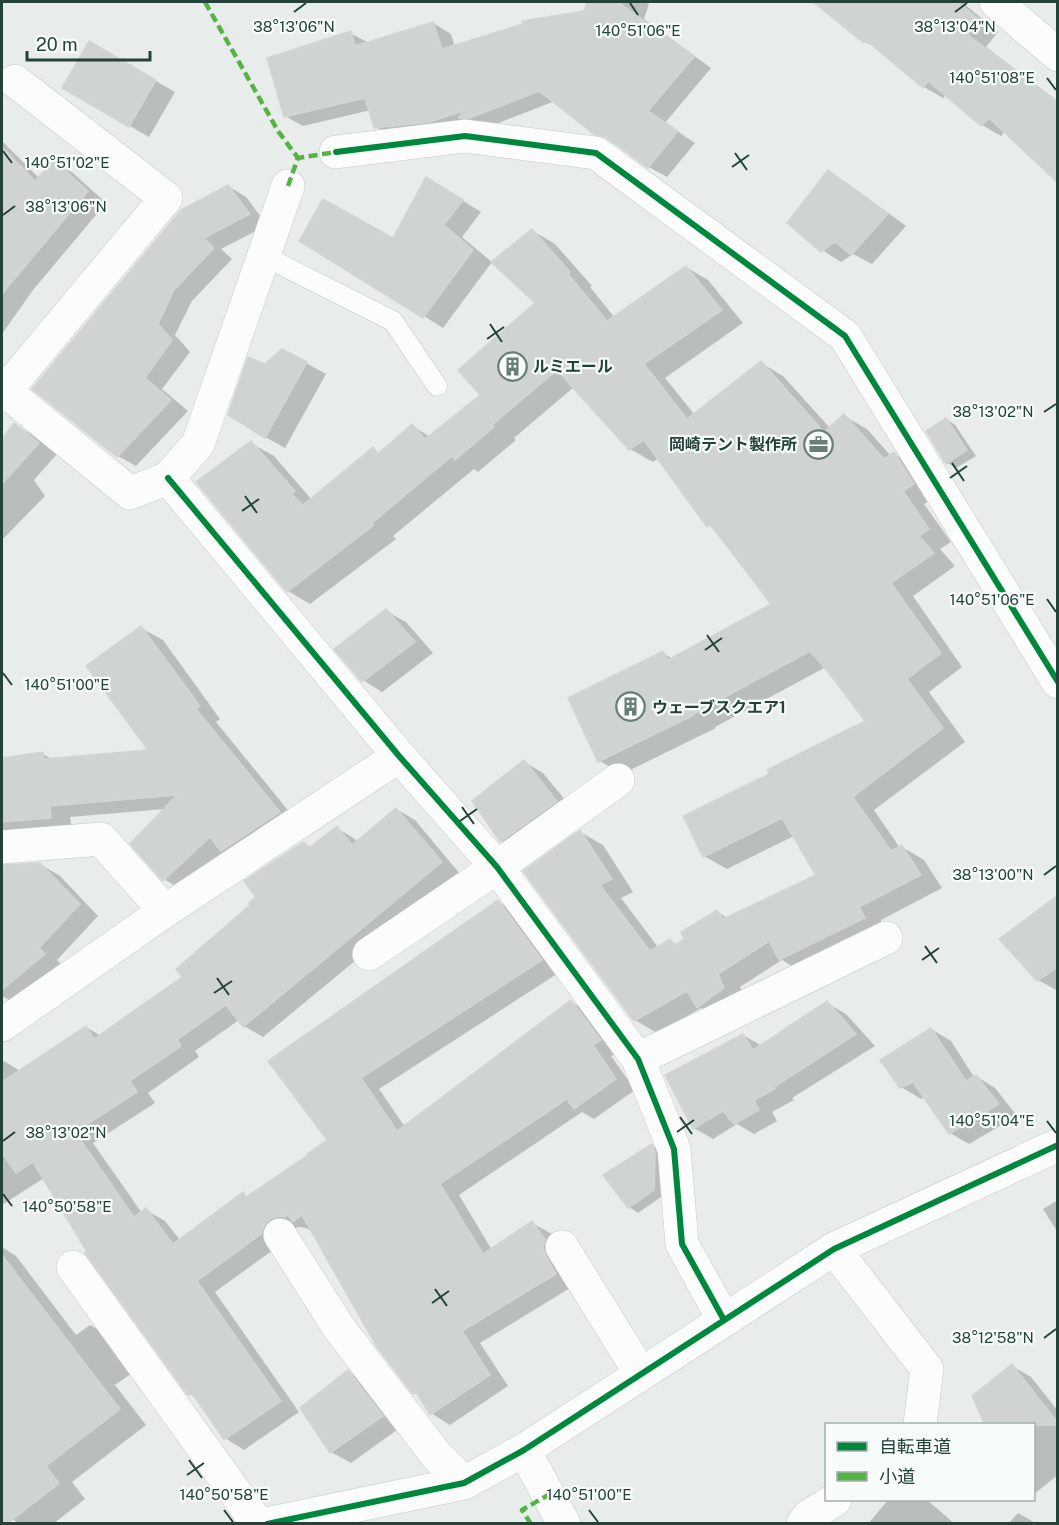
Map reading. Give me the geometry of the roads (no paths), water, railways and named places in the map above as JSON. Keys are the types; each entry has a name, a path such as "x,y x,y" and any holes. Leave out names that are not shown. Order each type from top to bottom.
{"street":[{"path":"996,2 1058,55"},
{"path":"15,81 166,198 3,393 130,493 168,478 198,444 288,186"},
{"path":"336,152 465,136 596,153 845,336 1058,682"},
{"path":"168,478 399,756 497,867 638,1059 674,1149 682,1244 724,1320"},
{"path":"2,1025 165,911 399,756"},
{"path":"369,954 497,867 618,780"},
{"path":"2,847 101,839 165,911"},
{"path":"638,1059 886,938"},
{"path":"267,1524 464,1483 524,1450 834,1249 1058,1145"},
{"path":"280,1235 339,1328 437,1456 464,1483"},
{"path":"562,1247 641,1374"},
{"path":"834,1249 927,1369 920,1423"},
{"path":"73,1267 258,1524"},
{"path":"524,1450 564,1524"},
{"path":"803,1524 809,1516 833,1501"}],"lane":[{"path":"264,256 393,321 437,386"}],"place":[{"name":"ルミエール","path":"512,366"},
{"name":"岡崎テント製作所","path":"818,444"},
{"name":"ウェーブスクエア1","path":"631,707"}]}
